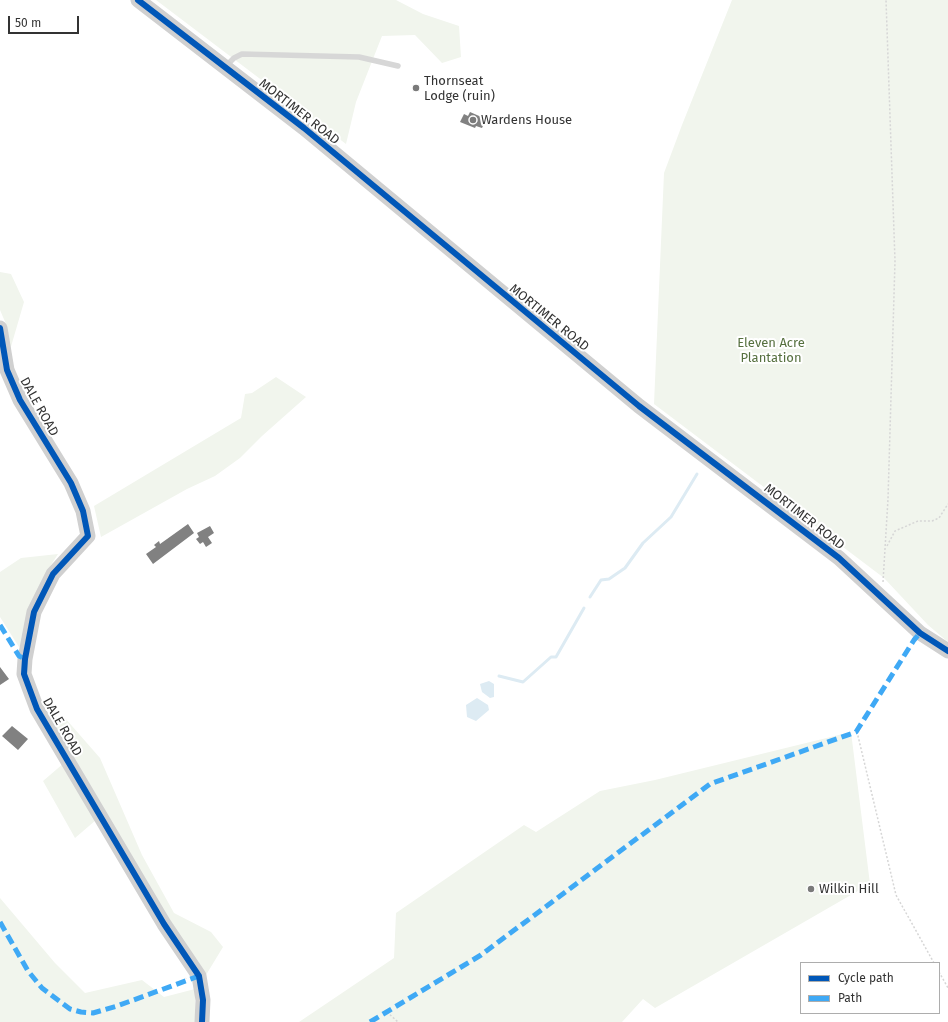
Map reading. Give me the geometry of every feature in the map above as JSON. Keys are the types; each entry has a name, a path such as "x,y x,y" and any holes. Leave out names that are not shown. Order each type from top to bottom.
{"street":[{"name":"MORTIMER ROAD","path":"138,0 304,128 639,406 839,558 920,634 948,651"},
{"name":"DALE ROAD","path":"0,328 7,370 20,400 71,483 83,511 88,536 53,574 34,612 25,659 24,674 37,709 164,924 199,976 203,1000 202,1022"}],"lane":[{"path":"225,67 234,58 242,54 359,57 398,66"}],"path":[{"path":"879,595 884,578 886,548 895,261 886,0"},
{"path":"886,548 895,531 918,521 932,521 939,518 948,504"},
{"path":"856,732 896,895 933,962"},
{"path":"940,974 948,988"},
{"path":"387,1012 398,1022"}],"green space":[{"path":"156,0 396,0 423,14 459,26 461,57 442,63 415,35 382,36 356,102 346,144"},
{"name":"Eleven Acre Plantation","path":"732,0 948,0 948,642 928,625 884,578 654,404 664,173"},
{"path":"0,272 11,274 24,302 10,350 6,324 0,310"},
{"path":"276,377 306,397 262,436 240,458 215,476 187,489 101,537 94,506 241,418 245,394 252,393"},
{"path":"58,554 49,568 23,645 19,647 0,617 0,572 21,558"},
{"path":"65,718 100,758 142,855 174,913 211,932 223,947 206,975 167,920 50,722"},
{"path":"851,732 870,884 655,1008 643,999 622,1022 299,1022 394,958 396,913 524,825 536,832 600,791 655,780"},
{"path":"64,763 96,820 75,838 43,781"},
{"path":"0,898 55,963 85,993 142,980 164,997 195,989 195,1022 0,1022"}],"shaded area":[{"path":"489,681 494,684 494,697 490,698 482,692 480,684"},
{"path":"477,698 488,705 489,710 476,721 467,717 466,705"}],"building":[{"name":"Wardens House","path":"470,112 486,119 482,128 476,126 475,128 460,122 464,114 468,116"},
{"path":"188,524 194,533 153,564 146,554 156,547 154,545 159,541 160,544"},
{"path":"210,526 214,533 208,537 212,543 206,547 203,542 200,544 196,539 199,537 197,533"},
{"path":"0,667 9,679 0,685"},
{"path":"12,726 28,739 18,750 2,736"}],"waterway":[{"path":"590,597 601,580 609,579 625,568 643,543 671,517 697,474"},
{"path":"499,676 523,682 551,657 556,657 584,608"}],"marked path":[{"path":"0,625 19,656 25,659"},
{"path":"370,1022 481,955 710,784 856,732 914,640 920,633"},
{"path":"0,922 28,971 42,988 70,1009 81,1012 93,1013 117,1006 199,976"}],"cycle path":[{"path":"138,0 304,128 639,406 839,558 920,633 948,651"},
{"path":"0,328 7,370 20,400 71,483 83,511 88,536 53,574 34,612 25,659 24,674 37,709 164,924 199,976 203,1000 202,1022"}],"place":[{"name":"Thornseat Lodge (ruin)","path":"416,88"},
{"name":"Wardens House","path":"473,120"},
{"name":"Wilkin Hill","path":"811,889"}]}
